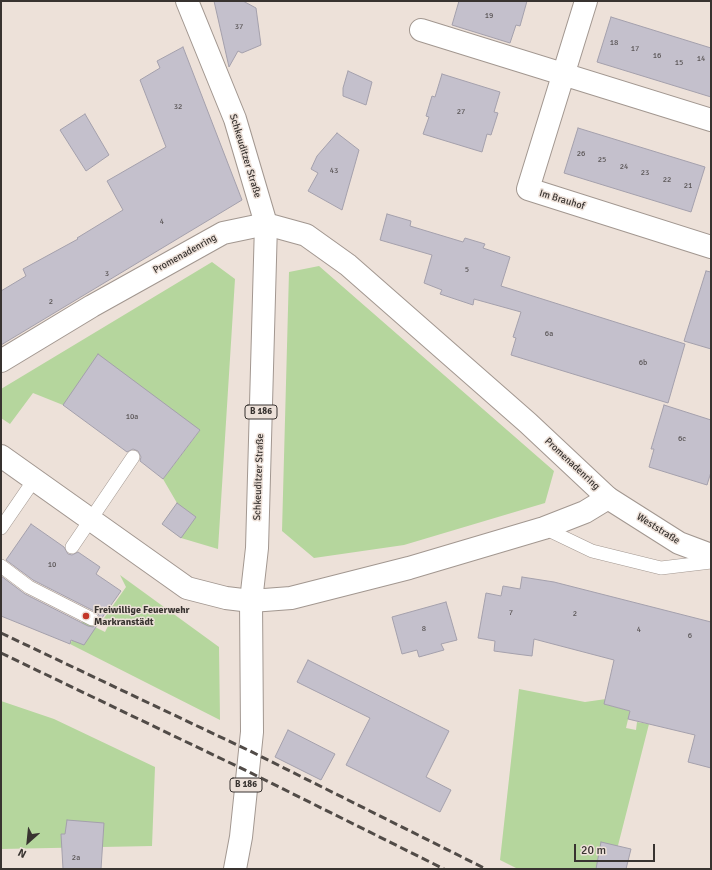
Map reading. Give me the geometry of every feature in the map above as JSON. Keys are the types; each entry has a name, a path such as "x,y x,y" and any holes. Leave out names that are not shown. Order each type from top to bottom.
{"street":[{"name":"Schkeuditzer Straße","path":"187,1 235,119 266,224 257,548 251,601 252,732 241,837 235,869"},
{"name":"Im Brauhof","path":"586,1 562,74 528,189 711,247"},
{"path":"421,30 711,120"},
{"name":"Promenadenring","path":"1,361 92,306 223,233 266,224 306,235 348,265 528,423 608,498 585,512 544,528 409,568 298,596 251,601 226,598 187,588 1,456"},
{"name":"Weststraße","path":"608,498 679,543 711,554"}],"lane":[{"path":"72,547 133,457"},
{"path":"1,528 34,480"},
{"path":"544,528 592,551 661,568 711,562"},
{"path":"1,566 29,587 92,618"}],"green space":[{"path":"212,262 235,279 218,549 181,538 162,524 177,503 163,479 200,430 63,405 33,393 10,424 1,418 1,389"},
{"path":"319,266 554,471 545,503 404,545 314,558 282,531 289,272"},
{"path":"120,575 219,647 220,720 70,644 83,621 105,632 108,626 102,621 126,587"},
{"path":"519,689 585,702 606,699 605,704 630,711 626,728 636,730 637,722 649,724 612,869 518,869 500,860"},
{"path":"1,701 54,719 155,767 152,846 1,849"}],"building":[{"path":"214,1 243,1 256,8 261,45 242,53 238,51 229,67"},
{"path":"459,1 527,1 520,26 516,25 510,43 452,25"},
{"path":"611,17 711,48 711,97 597,62"},
{"path":"183,47 242,200 1,345 1,291 26,276 23,269 78,239 77,238 123,210 107,181 166,147 140,80 160,68 157,61"},
{"path":"348,71 372,82 366,105 343,96 343,88"},
{"path":"442,74 500,92 494,112 498,113 491,135 487,134 482,152 423,134 429,117 426,116 432,96 435,97"},
{"path":"85,114 109,155 86,171 60,130"},
{"path":"578,128 705,167 691,212 564,173"},
{"path":"337,133 359,150 342,210 308,191 318,173 311,169 317,156"},
{"path":"387,214 411,221 410,226 463,242 465,238 485,244 483,248 510,257 501,286 685,344 668,403 511,355 516,338 513,337 521,312 474,299 473,305 440,294 442,290 424,283 432,255 380,240"},
{"path":"706,271 711,272 711,349 684,341"},
{"path":"98,354 200,430 163,479 140,461 141,457 138,451 133,449 127,452 63,405"},
{"path":"664,405 711,420 711,472 707,485 649,467 654,449 651,449"},
{"path":"177,503 196,517 181,538 162,524"},
{"path":"31,524 64,547 68,554 72,555 78,552 100,567 96,574 121,591 99,622 99,615 96,612 33,580 6,560"},
{"path":"1,576 25,594 88,626 93,627 98,624 84,645 71,640 70,644 1,616"},
{"path":"522,577 554,582 711,622 711,768 688,762 695,735 628,719 630,711 604,704 614,660 534,639 532,656 494,651 495,641 478,638 486,593 501,596 503,586 520,589"},
{"path":"446,602 457,640 441,644 444,650 419,657 417,650 402,654 392,617"},
{"path":"308,660 449,731 426,777 451,790 440,812 346,765 370,718 297,682"},
{"path":"288,730 335,754 321,780 275,757"},
{"path":"67,820 104,823 101,869 63,869 61,834 65,834"},
{"path":"601,842 631,849 626,869 596,869"}],"railway":[{"path":"1,633 250,751 486,869"},
{"path":"1,653 247,771 444,869"}],"place":[{"name":"Freiwillige Feuerwehr Markranstädt","path":"86,616"}]}
